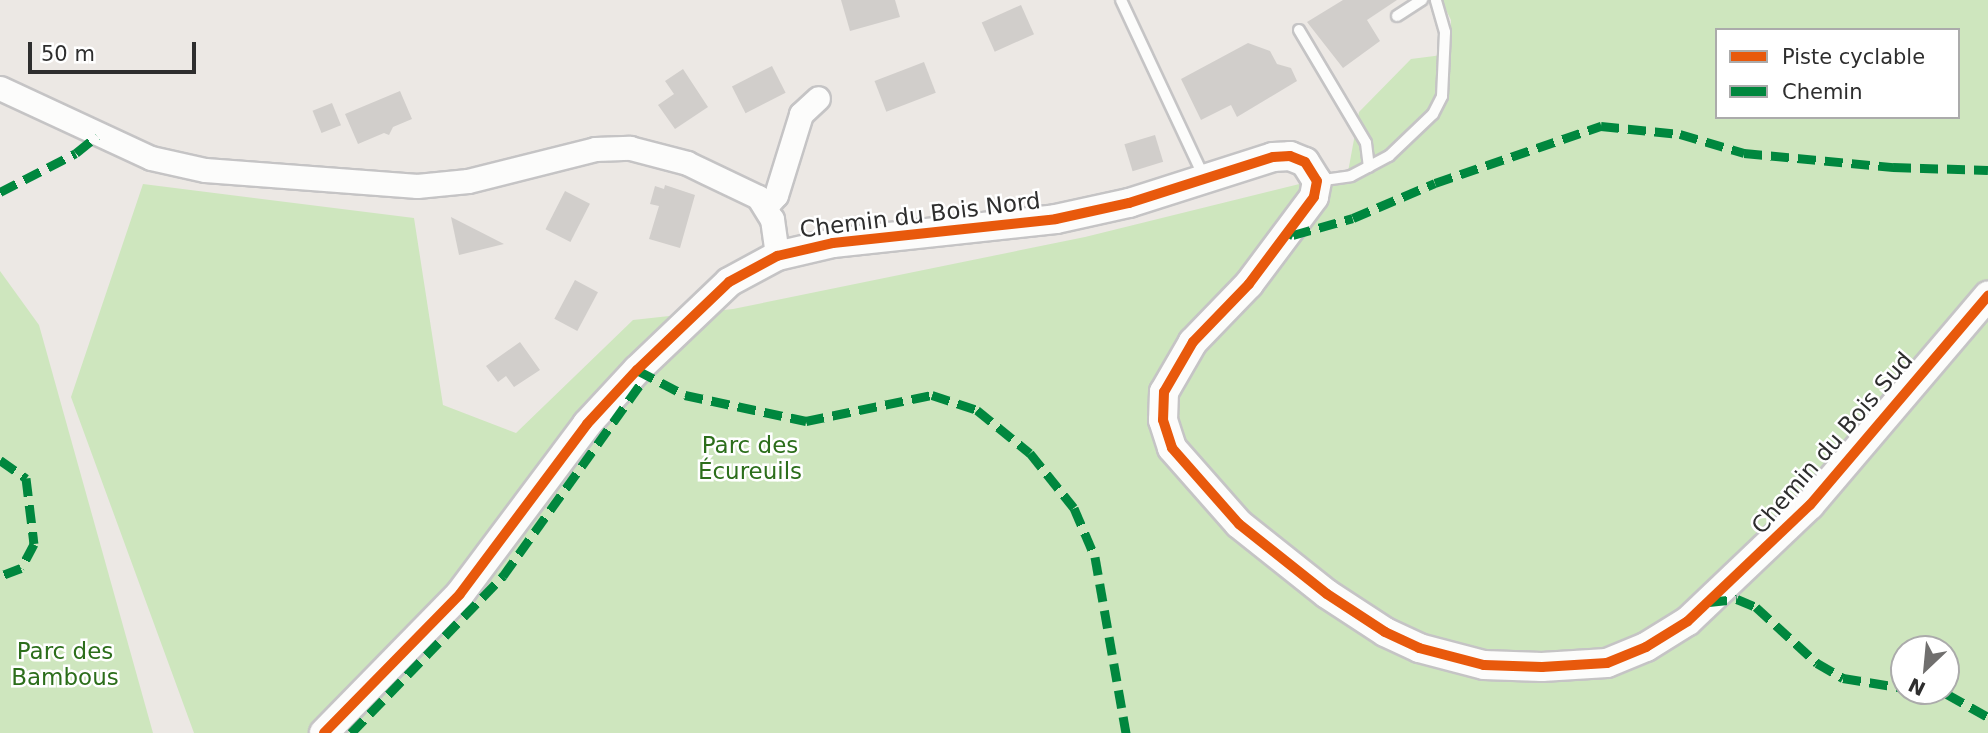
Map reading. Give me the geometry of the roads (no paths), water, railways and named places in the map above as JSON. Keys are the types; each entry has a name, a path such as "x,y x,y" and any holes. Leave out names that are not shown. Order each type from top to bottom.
{"street":[{"path":"0,88 151,158 205,170 417,186 468,181 614,146 687,163 748,189 767,205 778,256"},
{"path":"767,205 776,195 801,114 818,98"},
{"name":"Chemin du Bois Nord","path":"324,733 460,594 587,424 637,370 729,282 778,256 833,243 1056,219 1290,156 1305,162 1315,189"},
{"name":"Chemin du Bois Sud","path":"1315,189 1250,284 1193,342 1173,373 1164,392 1163,420 1172,448 1239,524 1327,594 1408,642 1484,665 1607,663 1646,647 1688,621 1810,506 1988,296"}],"lane":[{"path":"1121,0 1205,179"},
{"path":"1397,16 1422,0"},
{"path":"1315,189 1369,167 1404,144 1433,114 1442,96 1446,32 1436,0"},
{"path":"1299,30 1366,143 1369,167"}],"park label":[{"name":"Parc des Écureuils","path":"750,458"},
{"name":"Parc des Bambous","path":"65,664"}]}
